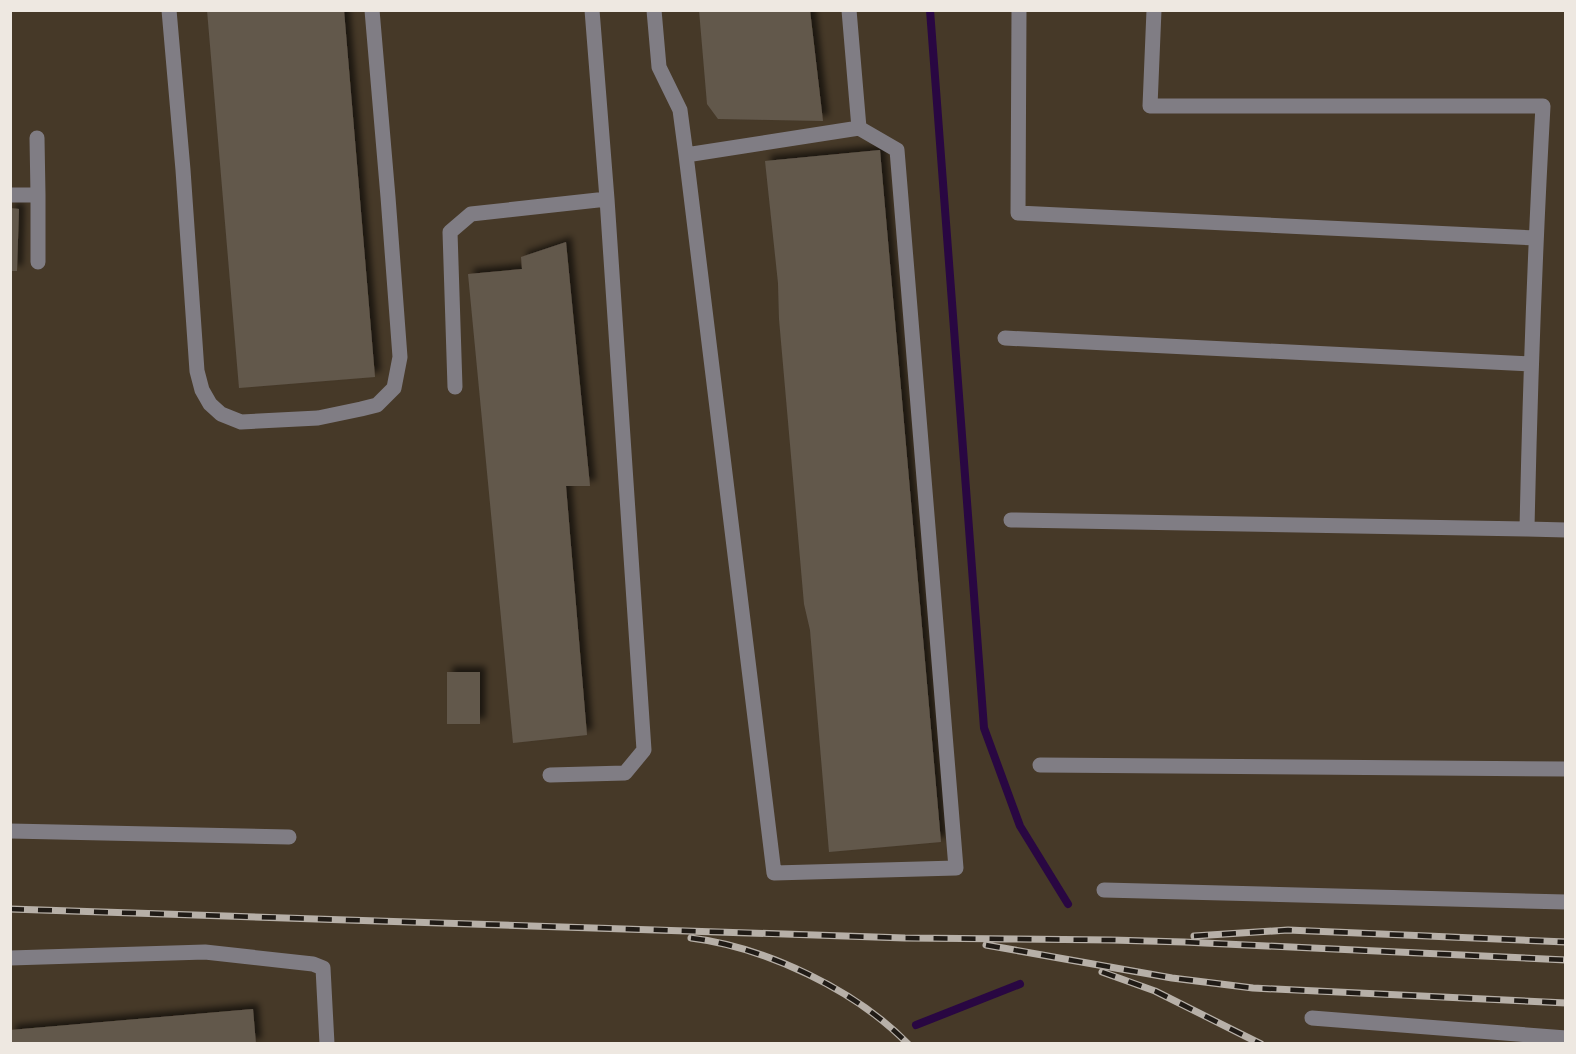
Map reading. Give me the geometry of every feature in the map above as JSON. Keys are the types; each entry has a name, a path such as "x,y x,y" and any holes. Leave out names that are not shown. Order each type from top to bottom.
{"lane":[{"path":"169,10 197,371 202,390 210,404 221,414 241,422 318,418 361,409 377,405 394,388 400,357 372,10"},
{"path":"550,775 625,773 645,750 592,10"},
{"path":"654,10 659,68 680,110 774,873 956,868 897,150 859,128 686,155"},
{"path":"849,10 859,128"},
{"path":"1019,10 1018,213 1536,238"},
{"path":"1154,10 1150,106 1543,106 1531,363 1527,529"},
{"path":"37,138 38,262"},
{"path":"10,195 38,195"},
{"path":"455,387 450,232 471,214 607,198"},
{"path":"1005,338 1531,363"},
{"path":"1011,520 1566,530"},
{"path":"1040,765 1566,769"},
{"path":"10,831 289,837"},
{"path":"1104,890 1566,902"},
{"path":"10,958 205,952 313,964 323,968 327,1044"},
{"path":"1312,1018 1566,1038"}],"shaded area":[{"path":"11,11 1565,11 1565,1043 11,1043"}],"building":[{"path":"207,10 344,10 375,377 239,388"},
{"path":"699,10 810,10 823,121 718,119 707,104"},
{"path":"880,150 941,842 829,852 810,630 804,604 779,319 778,283 765,161"},
{"path":"10,208 19,209 17,271 10,271"},
{"path":"566,242 590,486 566,486 587,735 513,743 468,274 522,269 521,257"},
{"path":"447,672 480,672 480,724 447,724"},
{"path":"253,1009 256,1044 10,1044 10,1030"}],"waterway":[{"path":"930,10 984,728 1020,826 1068,904"},
{"path":"916,1025 1020,984"}],"railway":[{"path":"10,909 905,938 1184,942 1566,960"},
{"path":"1194,936 1288,930 1566,942"},
{"path":"691,938 749,951 808,974 863,1006 908,1044"},
{"path":"986,945 1172,978 1253,988 1566,1003"},
{"path":"1102,972 1155,991 1261,1044"}]}
